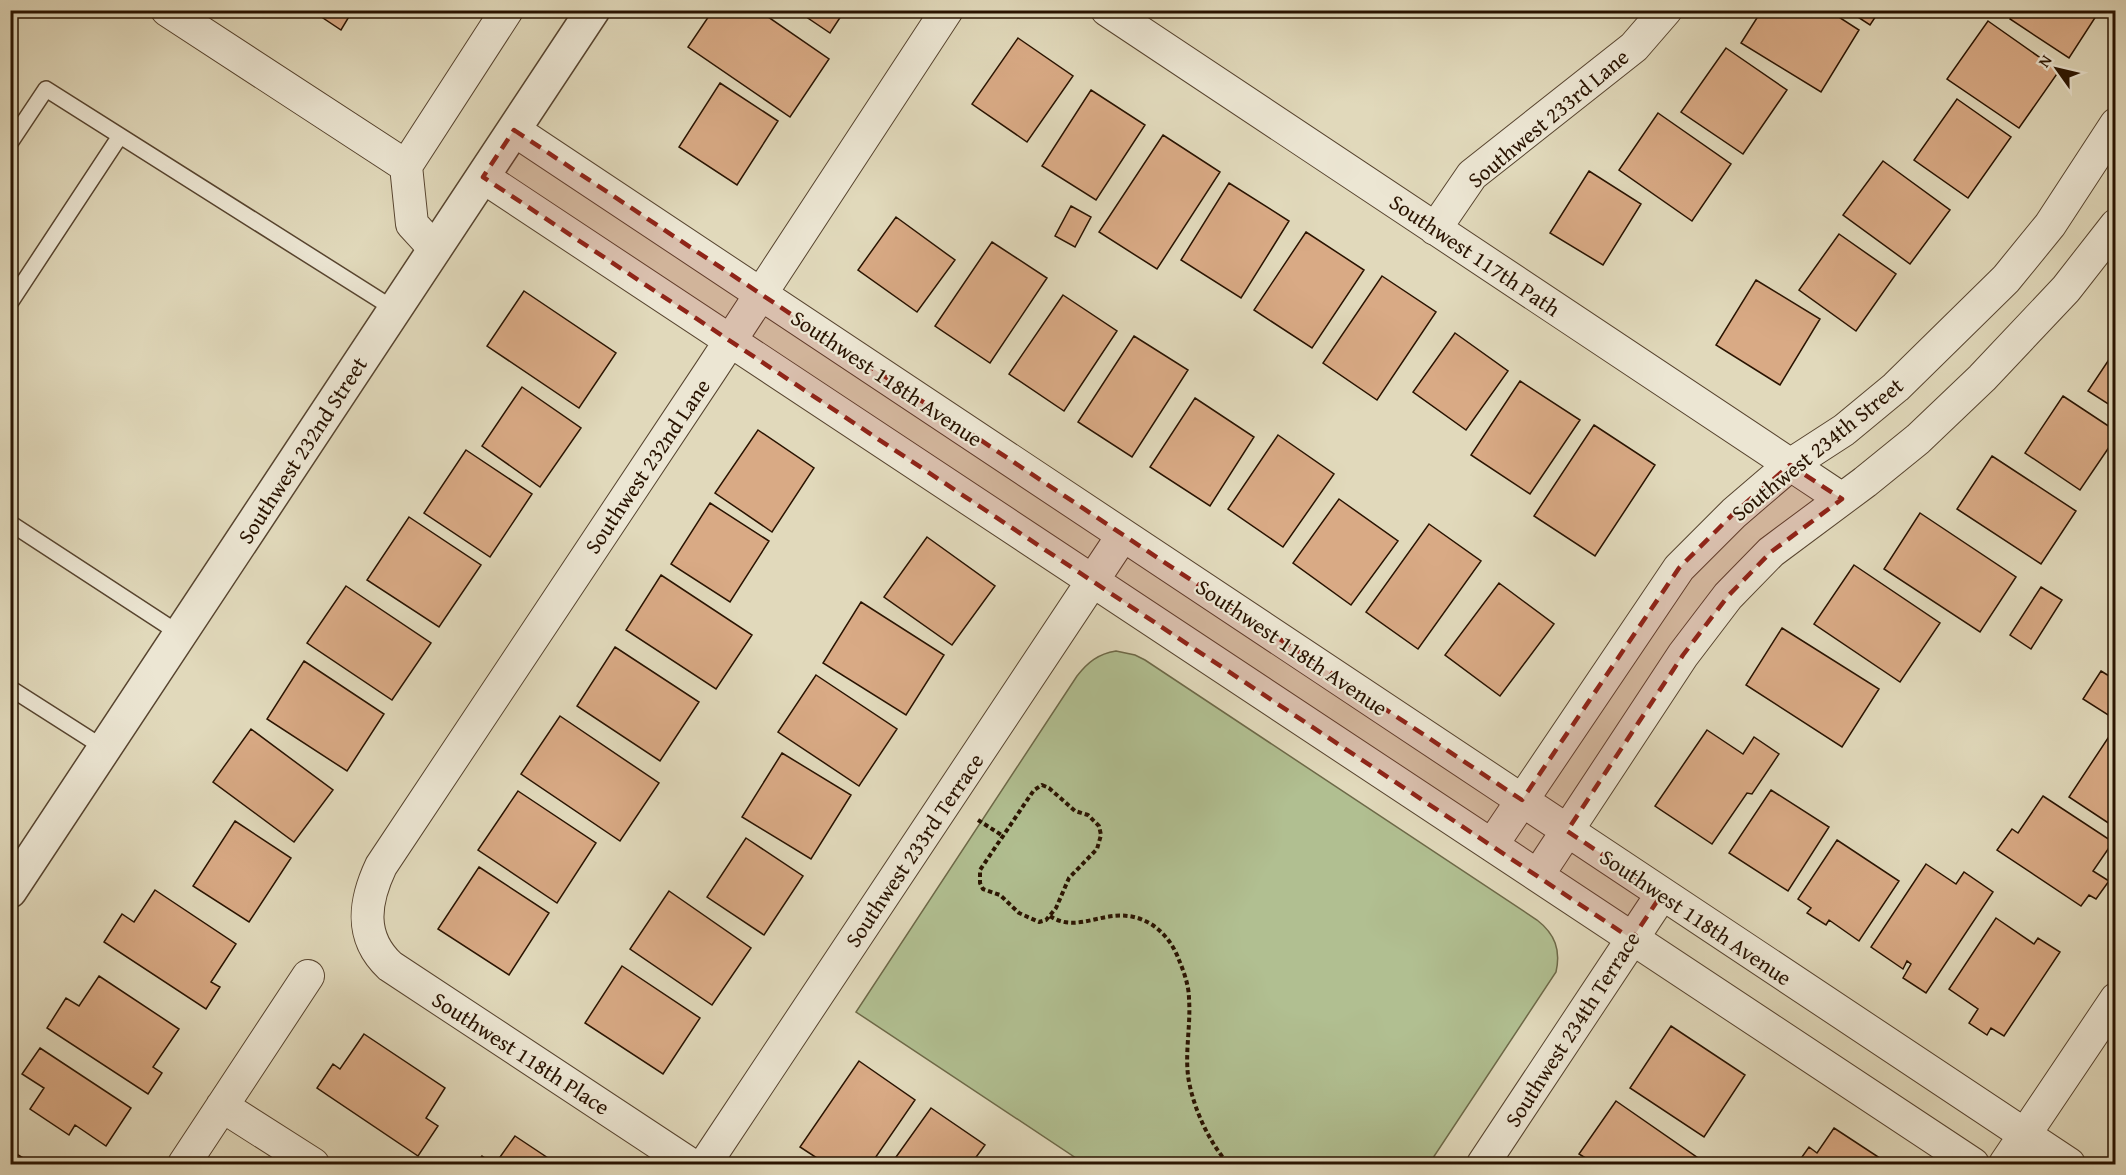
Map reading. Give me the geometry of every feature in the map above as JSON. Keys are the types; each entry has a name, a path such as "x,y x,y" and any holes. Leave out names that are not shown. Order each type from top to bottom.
{"street":[{"path":"435,249 412,224 406,166 507,10"},
{"name":"Southwest 232nd Street","path":"10,891 593,10"},
{"name":"Southwest 232nd Lane","path":"367,929 373,882 381,866 730,341 946,10"},
{"name":"Southwest 117th Path","path":"1107,10 1842,500"},
{"name":"Southwest 233rd Lane","path":"1435,229 1472,175 1634,47 1666,10"},
{"path":"171,12 406,166"},
{"name":"Southwest 234th Street","path":"1492,845 1679,568 1734,513 1790,465 1844,430 1896,387 2006,279 2050,225 2115,124"},
{"name":"Southwest 118th Avenue","path":"514,130 2069,1164"},
{"path":"483,177 1973,1164"},
{"path":"1538,875 1683,655 1728,596 1771,552 1842,500 1918,439 1982,378 2066,289 2115,225"},
{"name":"Southwest 233rd Terrace","path":"705,1164 1123,535"},
{"name":"Southwest 234th Terrace","path":"1483,1164 1662,894"},
{"name":"Southwest 118th Place","path":"367,929 378,954 401,975 690,1164"},
{"path":"184,1164 308,976"},
{"path":"2004,1164 2115,999"},
{"path":"222,1106 313,1164"}],"lane":[{"path":"10,143 46,89 394,309"},
{"path":"10,303 120,136"},
{"path":"10,523 180,634"},
{"path":"10,688 104,748"}],"path":[{"path":"1042,785 1049,788 1075,811 1088,815 1099,826 1101,836 1097,849 1069,878 1056,908 1046,920 1039,922 1019,913 1000,895 983,889 980,883 980,870 1003,836 1034,790 1042,785"},
{"path":"978,820 1003,836"},
{"path":"1050,916 1058,921 1084,923 1097,917 1126,915 1152,925 1170,942 1177,953 1185,975 1189,998 1189,1081 1214,1146 1228,1164"}],"highlighted area":[{"path":"514,130 1522,800 1679,568 1734,513 1790,465 1842,499 1771,552 1728,596 1683,655 1567,831 1662,894 1632,939 483,177"}],"green space":[{"path":"1116,651 1135,655 1145,660 1537,920 1552,937 1558,957 1556,972 1429,1164 1085,1164 856,1012 1077,676 1094,659"}],"building":[{"path":"311,10 353,10 341,30"},
{"path":"713,10 758,10 829,59 790,117 688,47"},
{"path":"796,10 845,10 830,33"},
{"path":"1762,10 1828,10 1859,30 1821,92 1741,43"},
{"path":"1847,10 1880,10 1870,25"},
{"path":"2015,10 2100,10 2069,58 2010,19"},
{"path":"1988,21 2059,71 2019,128 1947,79"},
{"path":"1018,38 1073,76 1027,142 972,104"},
{"path":"1726,48 1787,90 1743,154 1681,112"},
{"path":"720,83 778,121 737,185 679,147"},
{"path":"1091,90 1145,125 1096,200 1042,166"},
{"path":"1957,99 2011,137 1968,198 1914,160"},
{"path":"1658,113 1731,164 1692,221 1619,170"},
{"path":"1163,135 1220,172 1157,269 1099,232"},
{"path":"1883,161 1950,210 1910,264 1843,215"},
{"path":"1589,171 1641,204 1603,265 1550,233"},
{"path":"1229,183 1289,221 1241,298 1181,260"},
{"path":"1071,206 1091,217 1075,247 1055,236"},
{"path":"896,217 955,260 917,312 858,270"},
{"path":"1306,232 1364,270 1312,348 1254,310"},
{"path":"1839,234 1896,274 1856,331 1799,290"},
{"path":"992,242 1047,278 990,363 935,326"},
{"path":"1382,276 1436,312 1377,400 1323,363"},
{"path":"1756,280 1820,319 1780,385 1716,345"},
{"path":"524,291 616,353 579,408 487,346"},
{"path":"1063,295 1117,331 1064,411 1009,374"},
{"path":"1455,333 1508,371 1466,430 1413,392"},
{"path":"1134,336 1188,370 1132,457 1078,422"},
{"path":"2116,349 2116,409 2088,391"},
{"path":"1520,381 1580,420 1530,494 1471,455"},
{"path":"522,387 581,428 540,487 482,446"},
{"path":"2063,396 2116,431 2116,437 2080,490 2025,453"},
{"path":"1195,398 1254,437 1210,506 1150,467"},
{"path":"1594,425 1655,465 1595,556 1534,516"},
{"path":"758,430 814,468 772,532 715,493"},
{"path":"1278,435 1334,474 1283,547 1228,509"},
{"path":"466,450 532,494 490,557 424,513"},
{"path":"1992,456 2076,511 2041,564 1957,509"},
{"path":"1339,499 1398,541 1351,605 1293,563"},
{"path":"710,503 769,541 730,602 671,564"},
{"path":"1920,513 2016,577 1980,632 1884,569"},
{"path":"409,517 481,565 439,627 367,580"},
{"path":"1429,524 1481,561 1418,649 1366,612"},
{"path":"927,537 995,586 952,645 884,597"},
{"path":"1854,565 1940,623 1900,682 1814,624"},
{"path":"661,575 752,635 716,689 626,630"},
{"path":"1499,583 1554,624 1500,696 1445,655"},
{"path":"346,586 431,643 392,700 307,643"},
{"path":"2041,587 2062,600 2031,649 2010,635"},
{"path":"861,602 944,655 906,715 823,663"},
{"path":"1782,628 1879,689 1842,747 1746,685"},
{"path":"615,647 699,702 660,761 577,706"},
{"path":"304,661 384,714 347,771 267,719"},
{"path":"2101,671 2114,679 2116,677 2116,720 2083,699"},
{"path":"816,675 897,729 859,786 778,732"},
{"path":"560,716 659,783 620,841 521,774"},
{"path":"251,729 333,790 294,842 213,782"},
{"path":"1707,730 1743,754 1754,737 1779,754 1752,794 1747,793 1712,844 1655,806"},
{"path":"2110,735 2116,739 2116,828 2069,797"},
{"path":"782,753 851,795 811,859 742,817"},
{"path":"1771,790 1829,827 1788,891 1729,853"},
{"path":"518,791 596,843 557,903 478,850"},
{"path":"2043,796 2113,842 2093,871 2109,881 2096,899 2089,895 2081,906 1997,850 2012,829 2018,833"},
{"path":"235,821 291,858 249,922 193,886"},
{"path":"746,838 803,876 764,935 707,897"},
{"path":"1837,840 1899,881 1859,941 1829,920 1826,925 1807,913 1811,908 1798,899"},
{"path":"1926,864 1956,884 1964,872 1993,892 1926,993 1903,978 1911,964 1907,961 1903,969 1871,947"},
{"path":"479,867 549,913 509,975 438,929"},
{"path":"155,890 236,944 211,982 220,987 206,1009 104,942 122,914 134,922"},
{"path":"669,891 751,948 712,1005 630,949"},
{"path":"1996,918 2034,944 2038,938 2060,952 2004,1036 1991,1028 1987,1035 1969,1023 1978,1009 1949,989"},
{"path":"622,966 700,1018 663,1074 585,1023"},
{"path":"99,976 179,1029 153,1067 162,1073 148,1094 47,1028 66,998 79,1006"},
{"path":"1671,1026 1745,1075 1704,1137 1630,1088"},
{"path":"364,1034 445,1088 426,1118 438,1126 418,1156 317,1088 333,1064 340,1069"},
{"path":"40,1048 131,1108 106,1146 75,1125 69,1135 30,1109 44,1088 22,1074"},
{"path":"859,1061 915,1100 871,1164 826,1164 800,1147"},
{"path":"1616,1101 1698,1158 1693,1164 1595,1164 1579,1154"},
{"path":"931,1108 985,1145 971,1164 891,1164"},
{"path":"1834,1128 1889,1164 1797,1164 1809,1147 1817,1153"},
{"path":"515,1136 557,1164 495,1164"},
{"path":"10,1150 33,1164 10,1164"},
{"path":"482,1156 494,1164 476,1164"}]}
